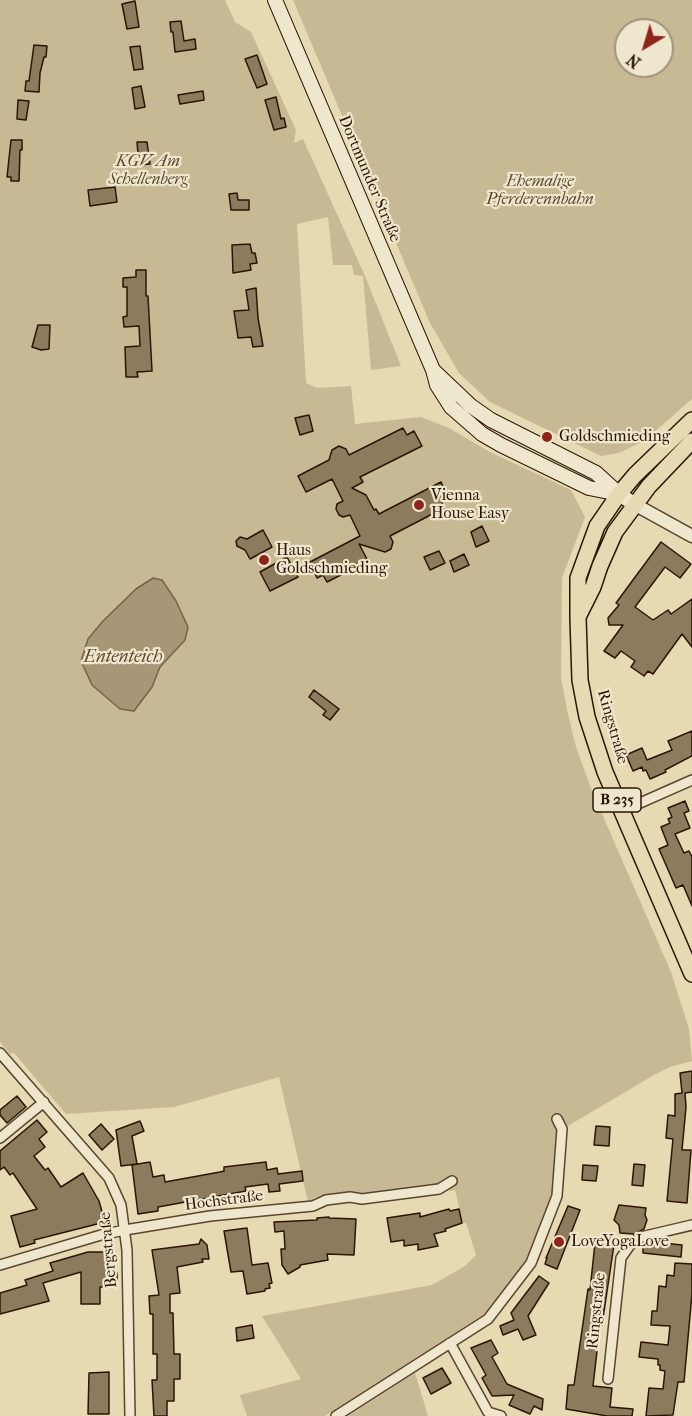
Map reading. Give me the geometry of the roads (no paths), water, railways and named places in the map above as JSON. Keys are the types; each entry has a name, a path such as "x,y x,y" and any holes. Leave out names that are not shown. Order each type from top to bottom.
{"main road":[{"name":"Dortmunder Straße","path":"275,0 434,370 437,385 451,406 482,434 589,488 619,494 634,504"},
{"name":"B 235","path":"619,494 692,420"},
{"name":"B 235","path":"634,504 692,441"},
{"name":"Ringstraße","path":"619,494 597,526 578,578 580,680 587,717 605,772 692,974"},
{"name":"Ringstraße","path":"578,618 615,532 634,504"}],"street":[{"name":"Dortmunder Straße","path":"634,504 692,536"},
{"path":"622,811 692,780"},
{"name":"Bergstraße","path":"0,1053 108,1178 121,1205 125,1230 130,1416"},
{"path":"0,1138 44,1102"},
{"path":"336,1416 488,1318 531,1263 557,1196 562,1129 557,1119"},
{"name":"Hochstraße","path":"0,1264 125,1230 210,1216 313,1206 326,1200 350,1197 362,1199 439,1189 452,1181"},
{"name":"Ringstraße","path":"608,1379 621,1258 630,1245 641,1237 692,1225"},
{"path":"450,1343 488,1412 501,1416"}],"water":[{"name":"Ententeich","path":"153,578 162,580 176,601 188,627 185,640 160,667 152,687 134,711 120,709 92,685 81,661 88,639 103,621 136,589"}],"place":[{"name":"Goldschmieding","path":"547,437"},
{"name":"Vienna House Easy","path":"419,505"},
{"name":"Haus Goldschmieding","path":"264,560"},
{"name":"LoveYogaLove","path":"559,1242"}],"park label":[{"name":"KGV Am Schellenberg","path":"148,171"},
{"name":"Ehemalige Pferderennbahn","path":"540,191"}]}
